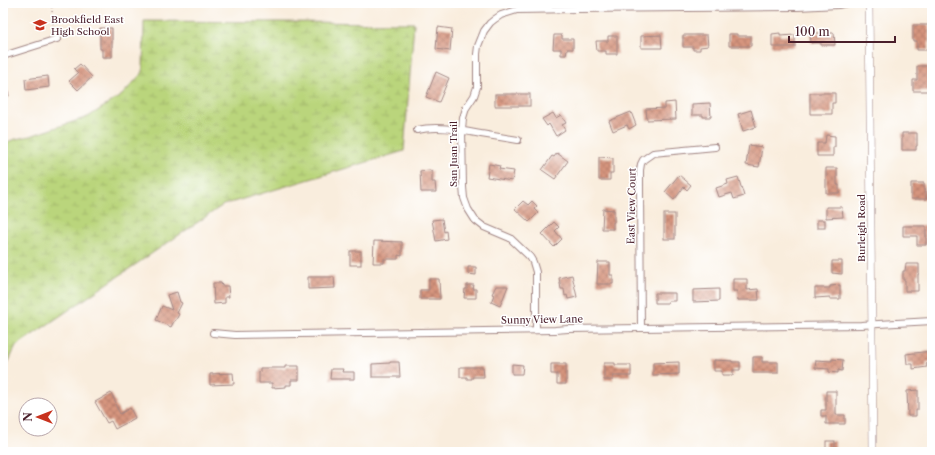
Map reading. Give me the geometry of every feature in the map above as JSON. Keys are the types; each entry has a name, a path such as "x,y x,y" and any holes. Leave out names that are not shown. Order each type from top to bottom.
{"street":[{"name":"San Juan Trail","path":"536,330 536,272 533,262 530,257 510,238 479,224 471,215 465,204 463,187 462,130 464,113 474,96 476,87 476,54 480,38 495,19 517,10 798,7 848,3"},
{"name":"Burleigh Road","path":"869,3 873,452"},
{"path":"3,56 57,39"},
{"path":"417,130 432,127 462,130 518,140"},
{"name":"East View Court","path":"641,328 641,164 643,160 653,153 715,147"},
{"name":"Sunny View Lane","path":"213,333 235,335 861,325 932,320"}],"path":[{"path":"51,3 53,11 53,26"}],"green space":[{"path":"144,21 414,23 404,151 223,205 16,346 3,374 3,177 7,142 88,117 122,95 143,72"}],"building":[{"path":"913,25 929,25 929,50 917,50 917,41 913,41"},
{"path":"438,27 452,29 450,51 436,49"},
{"path":"100,28 112,28 112,57 102,57 102,49 100,49"},
{"path":"780,33 780,36 795,35 795,47 772,47 772,34"},
{"path":"810,33 834,33 835,45 811,43"},
{"path":"729,34 737,34 737,36 751,36 751,46 729,46"},
{"path":"554,35 562,35 562,39 573,39 573,49 567,49 566,55 561,55 561,49 553,49"},
{"path":"661,35 662,48 641,48 641,36"},
{"path":"683,35 707,35 708,46 700,47 700,50 693,50 693,47 683,47"},
{"path":"608,36 617,36 617,54 606,54 606,51 597,51 596,41 608,41"},
{"path":"80,64 92,77 78,90 69,81 78,73 74,69"},
{"path":"917,66 928,66 929,91 913,91 913,80 917,80"},
{"path":"436,72 449,78 439,102 426,97"},
{"path":"48,76 49,87 26,90 25,79"},
{"path":"3,81 5,81 9,96 3,98"},
{"path":"810,93 835,93 835,103 832,103 832,114 810,114"},
{"path":"495,94 530,94 530,106 495,106"},
{"path":"675,102 676,119 647,120 646,109 665,108 665,103"},
{"path":"710,103 711,117 692,115 692,104"},
{"path":"751,110 756,127 743,131 738,114"},
{"path":"631,112 636,125 629,129 627,125 613,131 609,121"},
{"path":"553,113 556,118 561,115 566,123 562,125 565,130 556,136 549,124 547,126 542,119"},
{"path":"902,133 917,133 916,150 902,150"},
{"path":"826,135 835,136 833,156 817,156 817,143 825,143"},
{"path":"749,145 762,147 759,167 746,165"},
{"path":"557,153 568,161 555,179 542,170 552,156 554,157"},
{"path":"599,157 613,158 613,173 610,173 610,180 599,180"},
{"path":"489,164 500,166 499,169 514,171 512,181 487,177"},
{"path":"826,168 837,168 837,185 839,185 839,193 826,193"},
{"path":"420,171 432,171 432,182 435,182 436,192 421,192"},
{"path":"679,175 691,185 687,190 684,187 674,200 665,192"},
{"path":"738,177 744,196 734,199 732,193 719,197 716,188 728,184 727,180"},
{"path":"911,183 924,183 926,199 911,199"},
{"path":"523,201 528,205 532,201 537,206 534,209 538,213 529,222 515,209"},
{"path":"826,207 842,207 843,217 826,218"},
{"path":"603,209 614,210 613,229 602,229"},
{"path":"664,214 675,214 675,239 664,239"},
{"path":"442,219 444,232 446,231 447,239 436,241 432,220"},
{"path":"817,220 825,220 825,228 817,228"},
{"path":"554,222 559,227 555,231 562,239 554,247 542,234"},
{"path":"903,226 926,226 926,245 917,245 917,236 903,236"},
{"path":"374,241 402,242 402,256 398,255 398,259 384,259 384,263 373,263"},
{"path":"350,251 361,251 361,265 350,265"},
{"path":"832,261 842,261 842,274 832,273"},
{"path":"598,262 610,262 610,275 613,275 613,284 597,284"},
{"path":"906,264 919,264 918,291 905,291 903,271 905,271"},
{"path":"468,267 476,267 476,275 468,274"},
{"path":"572,275 577,297 568,299 567,295 565,296 564,289 561,289 559,278"},
{"path":"308,277 334,277 335,288 308,289"},
{"path":"429,279 439,279 440,299 420,299 420,290 429,290"},
{"path":"733,279 747,279 747,290 758,289 759,300 738,300 737,291 733,291"},
{"path":"213,283 221,283 222,286 228,286 229,297 225,297 225,303 214,304"},
{"path":"467,285 474,285 473,289 476,289 476,298 464,298"},
{"path":"840,285 840,299 830,299 830,297 815,298 815,288 830,288 830,286"},
{"path":"496,286 508,286 500,306 491,302 494,295 492,294"},
{"path":"719,289 719,301 693,302 693,290"},
{"path":"177,292 180,302 182,303 177,313 179,314 171,327 156,320 162,306 172,310 167,295"},
{"path":"655,293 675,293 675,301 668,301 668,303 655,303"},
{"path":"932,351 932,363 926,363 927,367 913,369 913,364 907,364 906,354"},
{"path":"753,357 762,357 762,362 778,362 778,373 753,373"},
{"path":"832,359 843,360 842,371 838,370 838,373 829,372 829,369 815,368 816,360 832,361"},
{"path":"714,360 740,362 740,370 733,370 733,375 722,375 722,371 714,371"},
{"path":"399,362 400,377 372,377 372,364"},
{"path":"679,362 679,374 653,375 653,363"},
{"path":"604,363 631,365 631,376 613,376 613,380 604,380"},
{"path":"512,364 523,365 522,374 512,374"},
{"path":"551,364 566,364 566,384 557,384 557,374 551,374"},
{"path":"285,366 299,366 299,380 291,380 291,385 286,385 286,387 272,388 272,383 259,383 260,368 285,368"},
{"path":"460,367 483,367 484,377 472,377 472,379 467,379 467,377 460,377"},
{"path":"331,369 343,369 342,372 354,372 354,379 330,379"},
{"path":"233,373 234,384 210,385 210,374"},
{"path":"918,390 918,410 916,410 916,416 908,416 907,391"},
{"path":"826,391 836,391 836,415 845,415 845,424 826,424 826,416 821,416 821,410 826,410"},
{"path":"111,393 120,414 130,408 135,418 115,429 111,421 107,423 95,402"},
{"path":"826,441 835,441 835,452 826,452"}],"place":[{"name":"Brookfield East High School","path":"40,25"}]}
